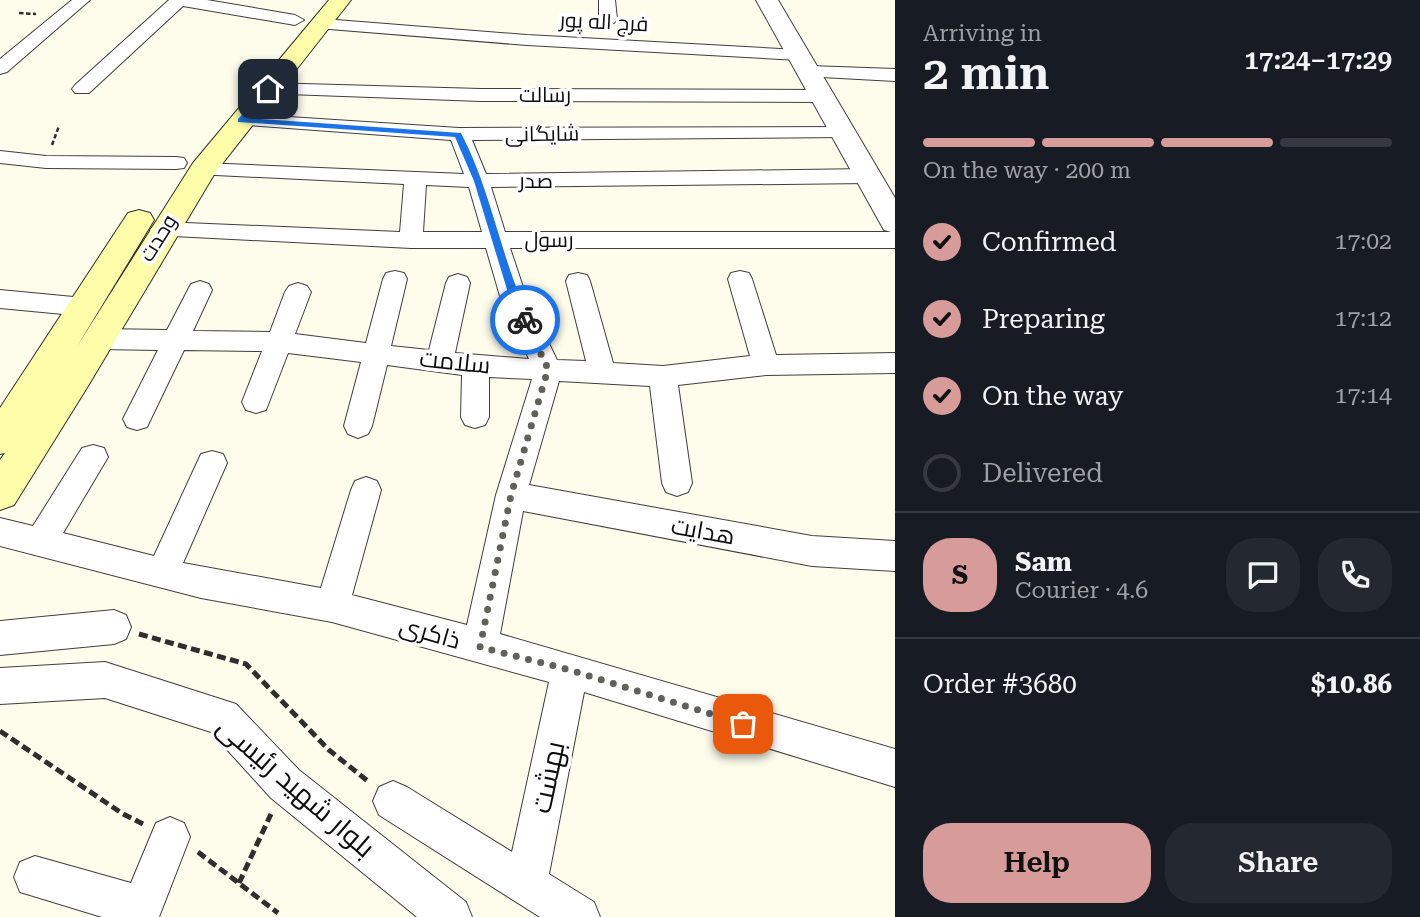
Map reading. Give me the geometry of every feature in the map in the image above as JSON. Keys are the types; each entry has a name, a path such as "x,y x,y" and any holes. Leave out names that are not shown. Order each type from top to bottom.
{"main road":[{"name":"وحدت","path":"0,493 99,339 162,230 190,166 240,120 268,89 317,11"},
{"name":"وحدت","path":"0,439 84,307 190,166 317,11"}],"street":[{"path":"0,68 82,0"},
{"path":"82,89 179,0"},
{"name":"فرج اله پور","path":"179,0 317,11 527,40 805,64 895,75"},
{"path":"607,0 608,19"},
{"path":"766,0 824,96 895,223"},
{"path":"0,45 23,49"},
{"name":"رسالت","path":"268,89 481,95 824,96"},
{"name":"شایگانی","path":"240,120 458,134 843,131"},
{"path":"458,134 478,181 513,296 548,369 511,495 480,647"},
{"name":"صدر","path":"0,157 46,162 190,166 415,180 869,176"},
{"path":"411,240 415,180"},
{"name":"رسول","path":"162,230 411,240 895,240"},
{"path":"358,426 395,279"},
{"path":"740,279 766,365"},
{"path":"578,281 602,373"},
{"path":"440,361 458,283"},
{"path":"137,419 200,290"},
{"path":"256,402 298,292"},
{"path":"0,299 84,307"},
{"name":"سلامت","path":"99,339 278,342 476,366 663,376 766,365 892,370"},
{"path":"475,417 476,366"},
{"path":"663,376 677,483"},
{"path":"41,541 93,457"},
{"path":"163,572 212,463"},
{"path":"332,606 366,490"},
{"name":"هدایت","path":"511,495 812,551 895,556"},
{"name":"ذاکری","path":"0,532 201,583 332,606 570,670 895,768"},
{"path":"0,638 114,627"},
{"name":"بهشت","path":"526,885 570,670"},
{"name":"بلوار شهید رئیسی","path":"0,686 104,680 223,717 285,784 451,917"},
{"path":"393,801 579,917"},
{"path":"35,877 140,912 170,837"}],"path":[{"path":"114,627 246,664 329,750 393,801"},
{"path":"239,883 285,784"}],"way so far":[{"path":"525,320 548,369 511,495 480,647 570,670 743,724"}],"route":[{"path":"268,89 240,120 458,134 478,181 513,296 525,320"}]}
